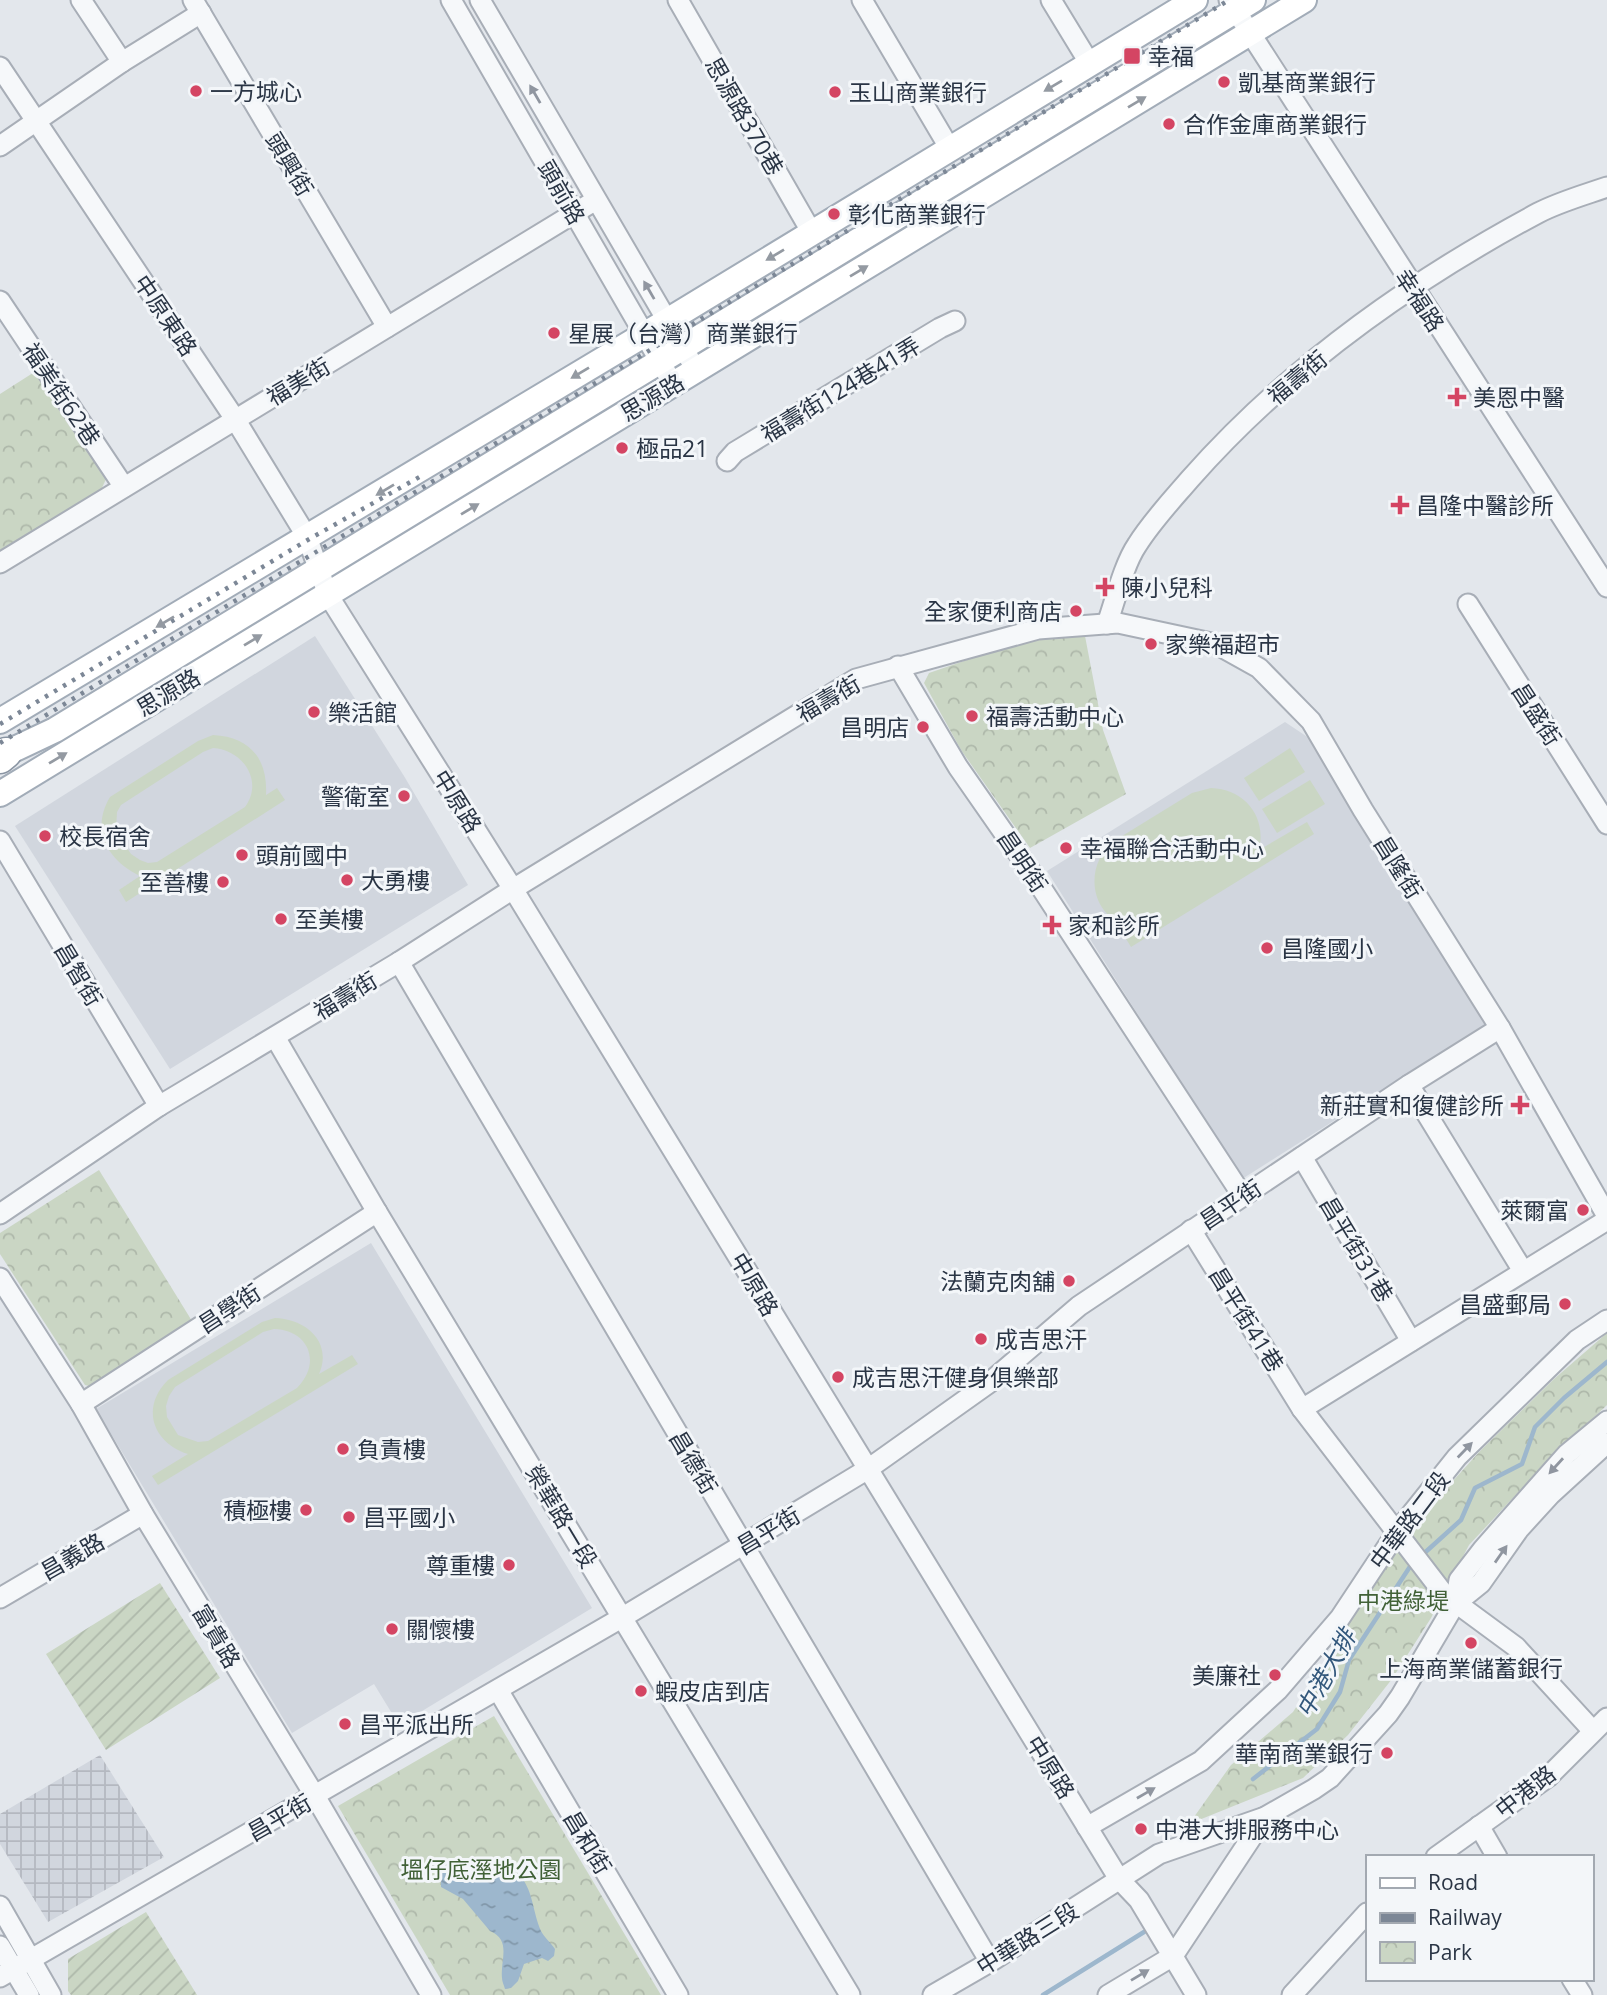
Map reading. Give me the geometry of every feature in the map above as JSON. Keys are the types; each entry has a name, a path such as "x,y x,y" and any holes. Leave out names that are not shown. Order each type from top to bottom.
{"main road":[{"path":"0,721 1195,0"},
{"name":"思源路","path":"0,794 1304,0"},
{"name":"思源路","path":"2,760 99,704 683,348 1239,4"},
{"path":"51,690 99,704"}],"street":[{"path":"82,0 122,62"},
{"name":"頭前路","path":"451,0 673,384"},
{"name":"頭前路","path":"480,0 696,370"},
{"name":"思源路370巷","path":"678,0 812,233"},
{"path":"862,0 950,149"},
{"path":"1051,0 1090,64"},
{"name":"幸福路","path":"1239,4 1249,33 1607,587"},
{"path":"0,146 122,62 197,6"},
{"name":"頭興街","path":"197,6 387,327"},
{"name":"中原東路","path":"0,67 235,419 307,537 320,569"},
{"name":"福壽街","path":"0,1214 159,1106 399,962 856,679 1038,629 1107,624 1135,547 1162,511 1206,461 1306,366 1413,288 1540,212 1607,187"},
{"name":"福美街","path":"0,563 596,200"},
{"name":"福美街62巷","path":"0,301 124,487"},
{"name":"福壽街124巷41弄","path":"727,461 735,452 836,390 956,321"},
{"name":"中原路","path":"320,569 328,595 513,889 1119,1879 1139,1899 1196,1995"},
{"name":"昌盛街","path":"1468,604 1607,824"},
{"name":"昌隆街","path":"1107,624 1118,623 1216,644 1259,668 1311,721 1363,810 1500,1028 1607,1218"},
{"name":"昌明街","path":"898,666 958,767 1029,869 1242,1195"},
{"name":"昌智街","path":"0,841 159,1106"},
{"name":"昌德街","path":"399,962 990,1962"},
{"name":"昌平街","path":"15,1969 623,1617 868,1469 989,1383 1079,1306 1242,1195 1500,1028"},
{"name":"榮華路一段","path":"275,1037 377,1212 850,1995"},
{"path":"1409,1085 1523,1271"},
{"name":"昌平街31巷","path":"1302,1157 1411,1341"},
{"name":"昌學街","path":"81,1404 377,1212"},
{"path":"1302,1409 1607,1218"},
{"name":"昌平街41巷","path":"1191,1230 1302,1409 1450,1599 1516,1647 1600,1725"},
{"name":"富貴路","path":"0,1278 81,1404 143,1514 315,1796 431,1995"},
{"name":"中華路二段","path":"1087,1827 1201,1760 1278,1690 1340,1618 1401,1538 1457,1457 1577,1340 1607,1320"},
{"path":"1119,1879 1159,1854 1265,1817 1330,1777 1388,1714 1459,1580 1483,1549 1566,1454 1607,1421"},
{"path":"1450,1599 1481,1583 1519,1529 1550,1495 1607,1443"},
{"name":"昌義路","path":"0,1598 143,1514"},
{"name":"昌和街","path":"498,1690 678,1995"},
{"name":"中港路","path":"1439,1855 1548,1777 1600,1725"},
{"path":"1108,1995 1170,1952 1265,1817"},
{"path":"1479,1826 1496,1855"},
{"name":"中華路三段","path":"933,1995 990,1962 1119,1879"},
{"path":"0,1906 15,1969 51,1995"},
{"path":"1292,1995 1366,1914"},
{"path":"0,1945 29,1995"}],"shaded area":[{"name":"頭前國中","path":"315,636 404,776 468,885 170,1069 15,826"},
{"name":"昌隆國小","path":"1285,722 1309,738 1485,1025 1242,1179 1047,871"},
{"name":"昌平國小","path":"371,1243 592,1608 399,1725 374,1684 292,1733 96,1409"},
{"path":"100,1755 164,1857 48,1922 0,1844 0,1814"}],"green space":[{"path":"36,371 107,477 101,490 0,550 0,394"},
{"path":"1085,636 1103,730 1126,794 1030,848 961,750 924,683 929,673 996,650 1041,639"},
{"path":"213,735 247,745 260,761 264,771 266,795 277,788 285,800 126,902 119,890 140,876 119,862 105,843 102,833 104,809 110,797 198,741","holes":["213,748 224,750 241,761 251,777 252,787 245,807 157,862 148,863 131,854 116,831 117,812 121,805 203,752"]},
{"path":"1290,748 1305,772 1259,801 1244,778"},
{"path":"1310,780 1325,804 1277,833 1262,809"},
{"path":"1211,788 1234,793 1251,807 1260,827 1259,850 1307,822 1314,834 1131,947 1123,934 1133,927 1107,914 1095,891 1097,864 1114,841 1192,793"},
{"path":"99,1170 192,1321 93,1387 85,1385 0,1254 0,1233"},
{"path":"275,1318 286,1319 314,1334 322,1352 319,1374 352,1355 358,1364 158,1485 152,1476 188,1454 166,1442 154,1423 154,1402 159,1391 168,1380 262,1322","holes":["274,1329 286,1331 303,1342 310,1359 305,1378 297,1388 208,1441 198,1442 178,1435 167,1417 166,1406 175,1387 263,1332"]},
{"name":"中港綠堤","path":"1607,1333 1607,1405 1539,1470 1469,1545 1431,1618 1392,1679 1348,1735 1303,1778 1189,1824 1231,1765 1293,1712 1386,1565 1433,1503 1480,1451 1554,1379"},
{"path":"160,1583 220,1678 106,1750 46,1654"},
{"name":"塭仔底溼地公園","path":"494,1716 661,1995 450,1995 338,1806"},
{"path":"146,1912 197,1995 71,1995 68,1991 68,1959"}],"water":[{"path":"448,1866 488,1876 521,1877 528,1889 541,1931 555,1949 554,1956 548,1961 542,1958 524,1964 518,1981 511,1988 505,1989 502,1979 504,1952 501,1940 463,1899 441,1887 441,1872"}],"waterway":[{"name":"中港大排","path":"1420,1557 1461,1520 1475,1488 1522,1464 1535,1427 1607,1362"},
{"name":"中港大排","path":"1253,1779 1317,1729 1340,1692 1349,1660 1413,1562"},
{"name":"中港大排","path":"1043,1995 1144,1932"}],"railway":[{"path":"0,743 1229,0"},
{"path":"0,724 311,538 423,475"}],"place":[{"name":"幸福","path":"1132,56"},
{"name":"凱基商業銀行","path":"1224,82"},
{"name":"一方城心","path":"196,91"},
{"name":"玉山商業銀行","path":"835,92"},
{"name":"合作金庫商業銀行","path":"1169,124"},
{"name":"彰化商業銀行","path":"834,214"},
{"name":"星展（台灣）商業銀行","path":"554,333"},
{"name":"美恩中醫","path":"1457,397"},
{"name":"極品21","path":"622,448"},
{"name":"昌隆中醫診所","path":"1400,505"},
{"name":"陳小兒科","path":"1105,587"},
{"name":"全家便利商店","path":"1076,611"},
{"name":"家樂福超市","path":"1151,644"},
{"name":"樂活館","path":"314,712"},
{"name":"福壽活動中心","path":"972,716"},
{"name":"昌明店","path":"923,727"},
{"name":"警衛室","path":"404,796"},
{"name":"校長宿舍","path":"45,836"},
{"name":"幸福聯合活動中心","path":"1066,848"},
{"name":"頭前國中","path":"242,855"},
{"name":"大勇樓","path":"347,880"},
{"name":"至善樓","path":"223,882"},
{"name":"至美樓","path":"281,919"},
{"name":"家和診所","path":"1052,925"},
{"name":"昌隆國小","path":"1267,948"},
{"name":"新莊實和復健診所","path":"1520,1105"},
{"name":"萊爾富","path":"1583,1210"},
{"name":"法蘭克肉舖","path":"1069,1281"},
{"name":"昌盛郵局","path":"1565,1304"},
{"name":"成吉思汗","path":"981,1339"},
{"name":"成吉思汗健身俱樂部","path":"838,1377"},
{"name":"負責樓","path":"343,1449"},
{"name":"積極樓","path":"306,1510"},
{"name":"昌平國小","path":"349,1517"},
{"name":"尊重樓","path":"509,1565"},
{"name":"關懷樓","path":"392,1629"},
{"name":"上海商業儲蓄銀行","path":"1471,1643"},
{"name":"美廉社","path":"1275,1675"},
{"name":"蝦皮店到店","path":"641,1691"},
{"name":"昌平派出所","path":"345,1724"},
{"name":"華南商業銀行","path":"1387,1753"},
{"name":"中港大排服務中心","path":"1141,1829"}]}
